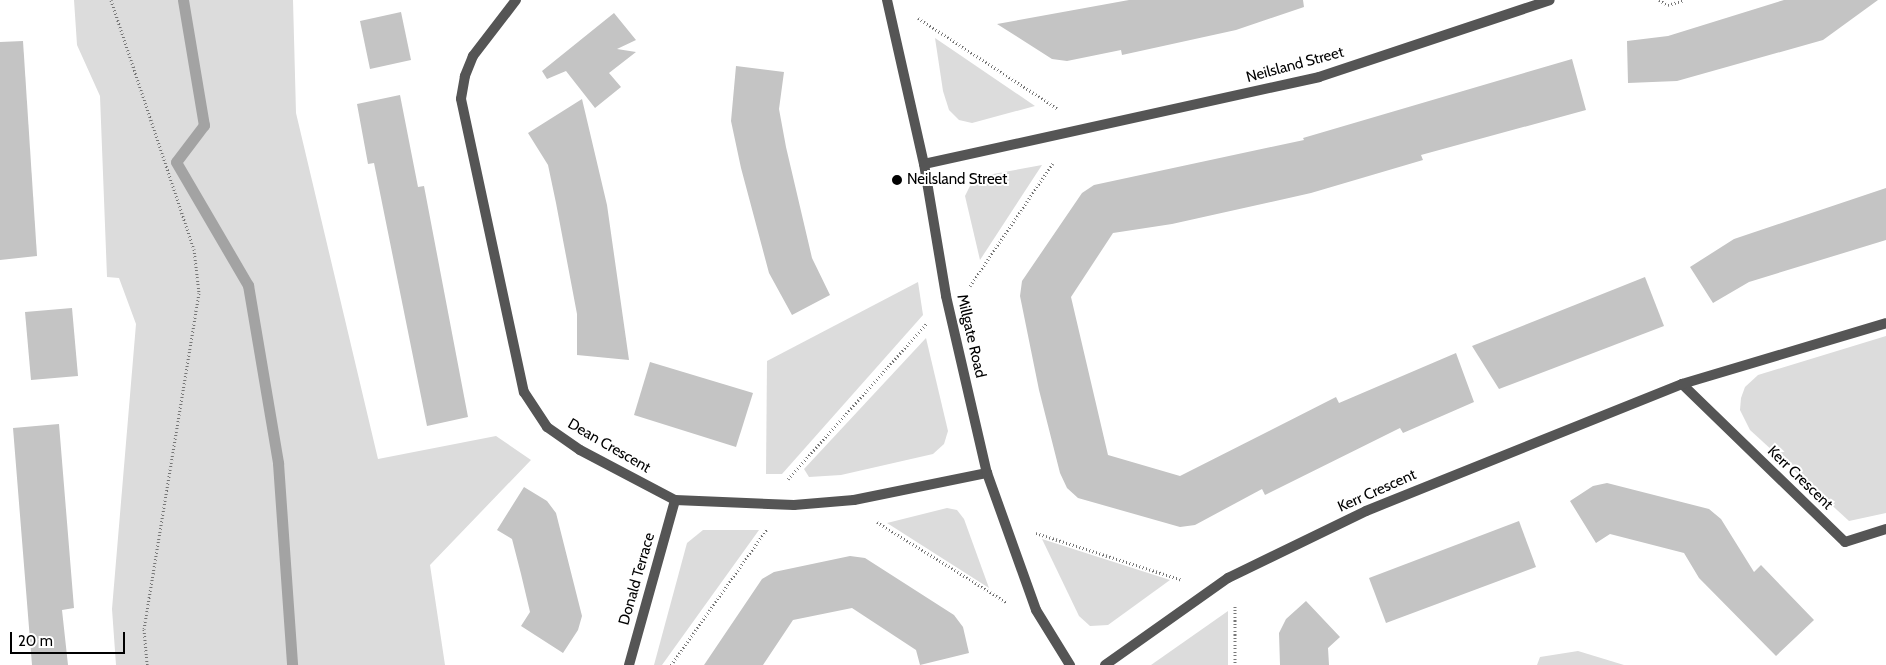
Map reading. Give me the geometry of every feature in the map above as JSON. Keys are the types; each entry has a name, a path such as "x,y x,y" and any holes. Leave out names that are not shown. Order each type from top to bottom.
{"street":[{"name":"Dean Crescent","path":"516,0 474,56 465,76 461,99 524,392 547,427 580,450 675,500 794,505 843,500 987,473"},
{"name":"Millgate Road","path":"887,0 924,164 950,316 987,473 1036,610 1070,665"},
{"name":"Neilsland Street","path":"924,164 1080,127 1319,77 1550,0"},
{"name":"Kerr Crescent","path":"1104,665 1234,575 1366,511 1682,384 1886,323"},
{"name":"Kerr Crescent","path":"1682,384 1845,542 1886,529"},
{"name":"Donald Terrace","path":"629,665 675,500"}],"path":[{"path":"111,0 194,249 200,293 144,629 147,665"},
{"path":"1659,0 1668,5 1684,0"},
{"path":"915,16 1080,127 950,316"},
{"path":"843,500 1007,604"},
{"path":"1004,523 1212,589"},
{"path":"1234,575 1235,665"}],"shaded area":[{"path":"74,0 293,0 296,113 378,459 496,436 531,460 430,565 445,665 116,665 112,609 136,324 119,278 107,277 100,96 77,45"},
{"path":"935,38 1035,106 972,123 959,120 949,110 943,91"},
{"path":"1042,165 980,260 965,196 971,184 982,176"},
{"path":"918,282 923,315 782,474 766,474 767,361"},
{"path":"1886,336 1886,513 1849,521 1750,430 1740,410 1741,398 1745,387 1758,375"},
{"path":"926,338 948,431 944,444 933,454 841,475 809,477 804,469"},
{"path":"947,508 957,510 964,519 989,588 887,523"},
{"path":"703,530 759,530 662,665 654,665 687,543"},
{"path":"1042,539 1170,580 1108,625 1090,626 1079,616"},
{"path":"1228,611 1228,665 1151,665"},
{"path":"1578,651 1624,665 1537,665 1540,657"}],"building":[{"path":"1129,0 1303,0 1304,7 1236,30 1122,55 1121,50 1067,61 1052,59 997,24"},
{"path":"1784,0 1878,0 1823,40 1677,81 1628,83 1627,41 1668,36"},
{"path":"401,12 411,60 370,69 360,21"},
{"path":"614,13 636,40 617,49 636,52 609,73 621,87 595,108 566,71 547,79 542,71"},
{"path":"23,41 37,256 0,260 0,42"},
{"path":"1572,59 1586,110 1421,155 1423,160 1311,193 1172,224 1113,233 1071,297 1108,455 1180,476 1336,397 1339,403 1456,353 1474,402 1403,433 1400,428 1265,495 1262,489 1195,525 1180,527 1078,498 1067,488 1060,473 1039,390 1020,296 1022,281 1082,193 1094,185 1304,140 1303,138"},
{"path":"736,66 784,72 779,109 786,147 812,258 830,295 792,315 769,273 741,168 731,121"},
{"path":"400,95 418,187 424,186 468,417 427,426 374,163 368,164 357,104"},
{"path":"582,99 607,205 629,360 577,355 577,314 548,165 528,133"},
{"path":"1886,188 1886,240 1749,282 1713,303 1690,267 1734,239"},
{"path":"1645,277 1664,326 1499,389 1472,346"},
{"path":"72,308 78,376 31,380 25,312"},
{"path":"650,362 753,393 736,447 634,415"},
{"path":"59,424 74,608 62,610 68,665 32,665 13,428"},
{"path":"1607,483 1709,509 1721,519 1754,572 1761,565 1814,620 1776,656 1699,578 1684,553 1610,534 1596,543 1570,501 1593,486"},
{"path":"524,487 547,501 556,513 582,616 578,630 563,653 521,626 530,612 521,574 512,539 497,530"},
{"path":"1519,521 1536,567 1386,623 1369,578"},
{"path":"850,556 865,558 954,615 963,627 969,653 920,665 916,650 852,608 793,620 763,665 704,665 762,579 774,572"},
{"path":"1306,601 1340,637 1328,648 1329,665 1280,665 1279,633 1286,619"}],"waterway":[{"path":"183,0 204,125 176,162 248,285 278,463 292,665"}],"place":[{"name":"Neilsland Street","path":"897,180"}]}
